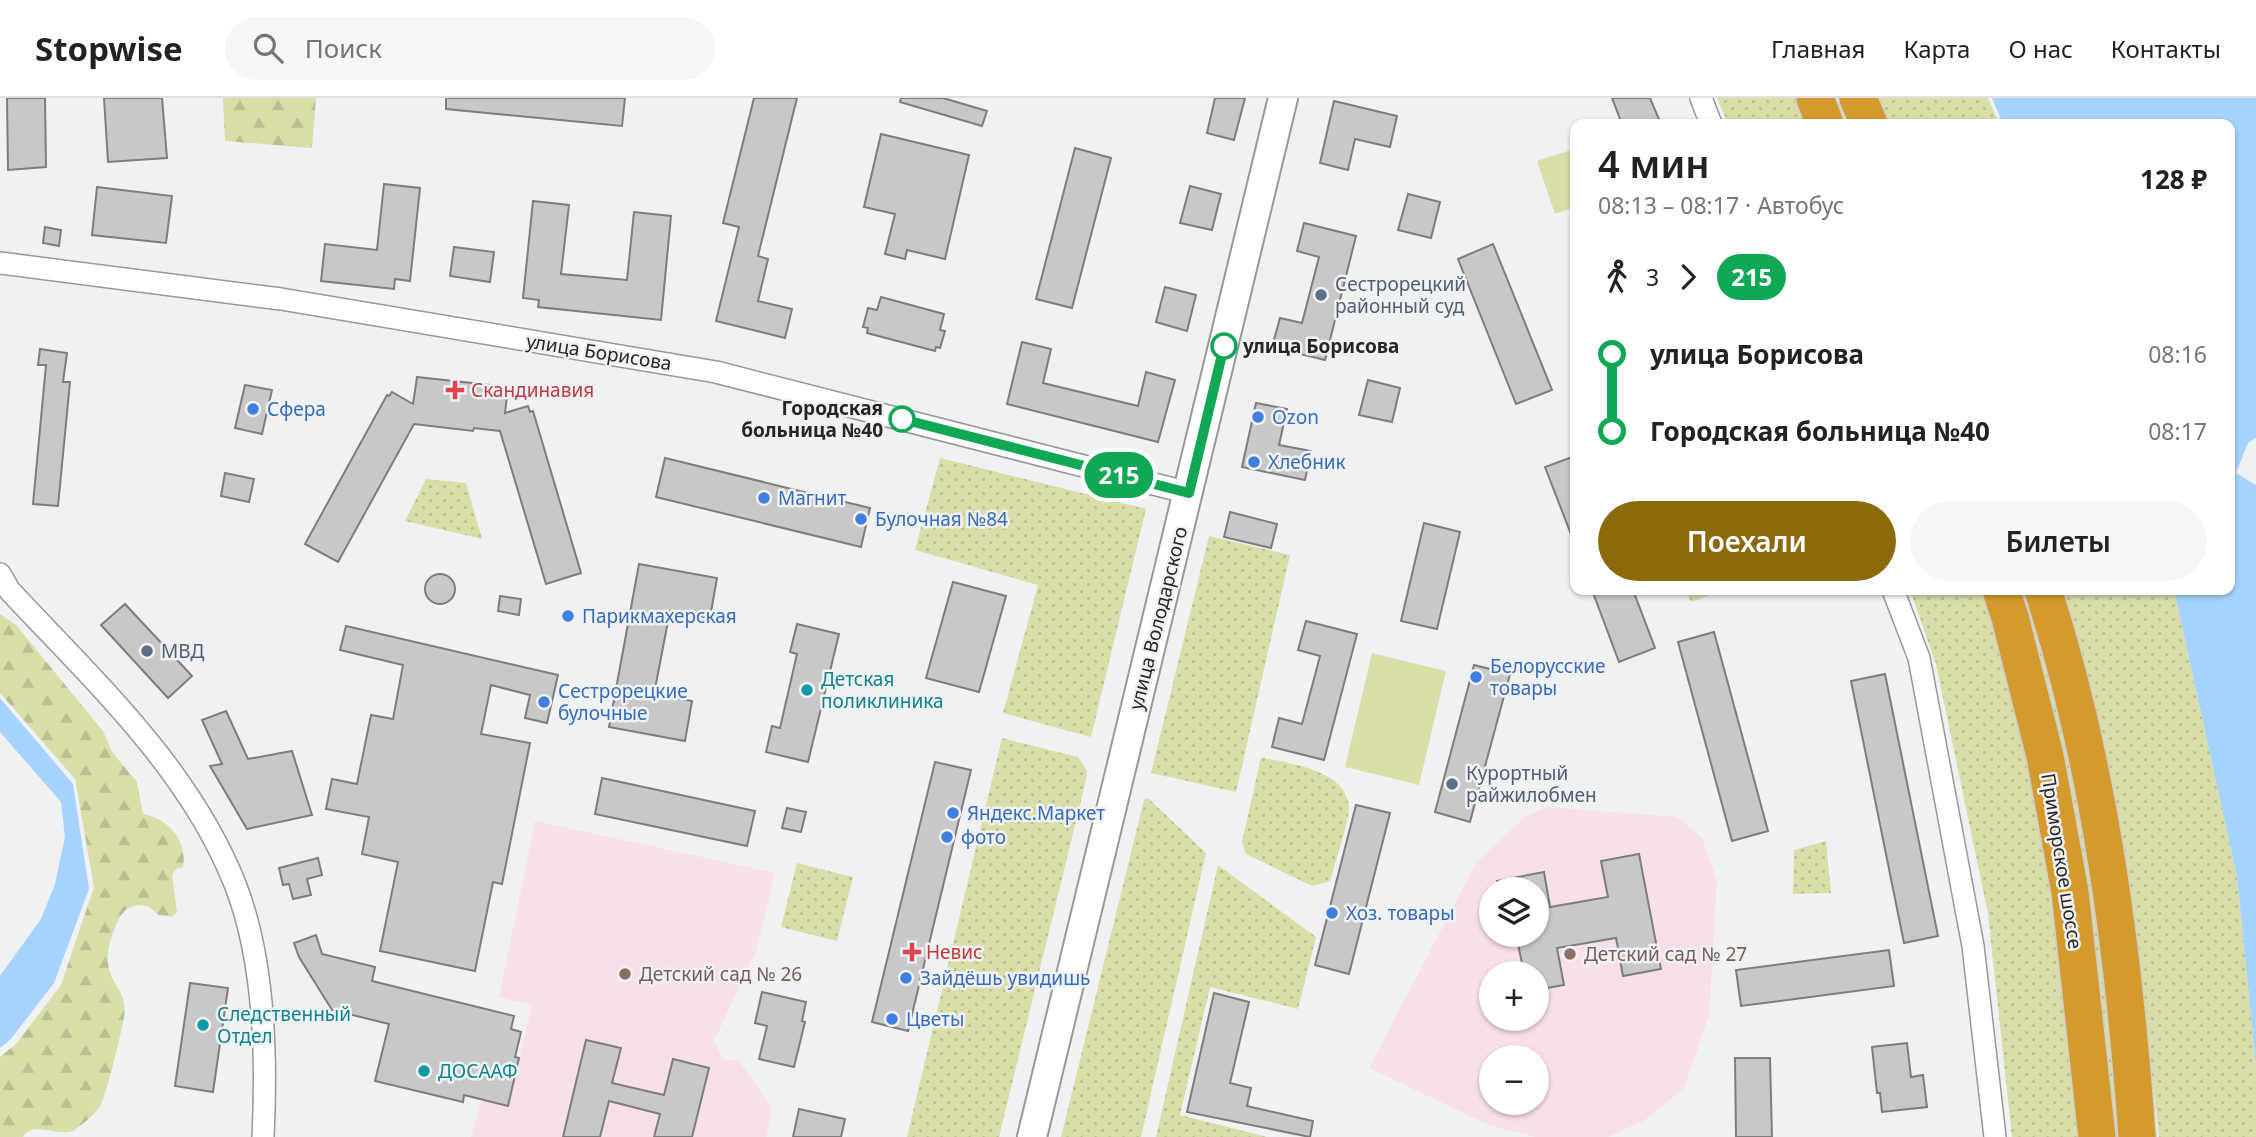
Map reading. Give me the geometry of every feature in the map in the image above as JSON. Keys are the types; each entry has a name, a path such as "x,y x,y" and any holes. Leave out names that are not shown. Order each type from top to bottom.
{"highway":[{"path":"1815,98 1823,119"},
{"path":"1858,98 1866,119"},
{"name":"Приморское шоссе","path":"2003,595 2045,757 2070,892 2097,1137"},
{"path":"2044,595 2085,746 2110,887 2137,1137"}],"main road":[{"name":"улица Володарского","path":"1032,1137 1283,98"}],"street":[{"path":"1701,98 1710,119"},
{"name":"улица Борисова","path":"0,263 281,299 716,372 1189,493"},
{"path":"0,574 10,591 141,731 185,789 217,844 236,886 257,972 264,1048 263,1137"},
{"path":"1895,595 1919,658 1968,919 1995,1137"}],"shaded area":[{"name":"Детский сад № 27","path":"1547,807 1677,817 1702,838 1717,881 1709,1015 1684,1088 1645,1120 1608,1137 1535,1137 1489,1125 1369,1068 1476,863 1525,817"},
{"name":"Детский сад № 26","path":"535,821 775,873 756,951 714,1041 723,1059 739,1061 772,1108 766,1137 471,1137 482,1100 508,1105 532,1005 499,997"}],"green space":[{"path":"223,98 316,98 312,148 225,141"},
{"path":"1717,98 1798,98 1806,119 1726,119"},
{"path":"1875,98 1988,98 1997,119 1884,119"},
{"path":"1570,150 1570,209 1555,214 1537,161"},
{"path":"940,458 1146,509 1091,737 1003,713 1038,585 915,550"},
{"path":"426,479 466,483 482,539 405,521"},
{"path":"1209,536 1290,555 1236,792 1151,773"},
{"path":"1688,595 1711,595 1691,602"},
{"path":"1912,595 1986,595 2031,761 2055,895 2078,1137 2012,1137 1988,914 1936,664"},
{"path":"2020,595 2029,595 2071,751 2096,891 2122,1137 2114,1137"},
{"path":"2060,595 2175,595 2237,877 2256,1066 2256,1137 2159,1137 2130,885 2101,743"},
{"path":"0,614 16,625 103,731 112,752 137,782 143,814 168,825 179,839 184,857 183,867 176,869 172,875 177,912 172,917 159,915 148,906 132,906 123,913 113,934 108,963 122,996 124,1012 113,1066 100,1106 88,1120 73,1131 39,1129 27,1132 23,1137 0,1137 0,1057 16,1044 61,985 94,887 75,779 0,693"},
{"path":"1372,653 1446,671 1419,785 1345,767"},
{"path":"1002,738 1078,757 1087,771 1086,780 999,1137 907,1137"},
{"path":"1261,757 1314,770 1338,784 1346,794 1349,813 1330,881 1312,886 1246,854 1242,842"},
{"path":"1148,798 1206,853 1141,1137 1061,1137 1144,800"},
{"path":"1826,841 1831,893 1793,894 1794,850"},
{"path":"797,863 853,877 837,941 781,927"},
{"path":"1218,865 1316,937 1298,1009 1210,987 1180,1115 1267,1137 1156,1137"}],"water":[{"path":"1992,98 2256,98 2256,438 2248,443 2236,473 2256,485 2256,1066 2237,877 2175,595 2235,595 2235,119 2001,119"},
{"path":"0,698 73,784 89,889 54,983 10,1040 0,1048 0,976 41,919 55,884 65,837 61,802 0,732"}],"building":[{"path":"7,98 45,98 46,167 8,170"},
{"path":"104,98 162,98 167,158 108,162"},
{"path":"446,98 625,98 622,126 446,109"},
{"path":"754,98 797,98 758,256 768,259 758,301 792,309 785,338 716,321 739,227 723,223"},
{"path":"901,98 943,98 987,111 982,126 900,102"},
{"path":"1215,98 1245,98 1234,140 1207,133"},
{"path":"1612,98 1650,98 1659,119 1620,119"},
{"path":"1334,101 1397,116 1390,147 1355,139 1348,170 1320,163"},
{"path":"881,134 969,155 945,259 907,250 905,259 885,254 895,214 864,207"},
{"path":"1075,148 1111,158 1072,308 1036,299"},
{"path":"384,184 420,188 410,281 395,279 394,289 321,281 325,244 377,250"},
{"path":"1190,186 1221,194 1212,230 1180,223"},
{"path":"97,187 172,196 166,243 92,235"},
{"path":"1408,194 1440,202 1431,238 1398,230"},
{"path":"533,201 569,205 561,274 627,280 634,212 671,216 661,320 538,307 539,300 523,298"},
{"path":"1304,223 1356,236 1325,360 1272,347 1280,318 1302,323 1319,257 1297,251"},
{"path":"45,227 61,230 59,246 43,243"},
{"path":"1493,244 1552,390 1516,404 1458,259"},
{"path":"454,247 494,252 490,282 450,276"},
{"path":"1165,287 1196,295 1187,331 1156,322"},
{"path":"881,297 944,314 940,330 945,331 940,348 936,347 935,351 867,333 868,328 863,327 868,308 877,310"},
{"path":"1022,342 1051,349 1043,383 1138,406 1146,372 1175,380 1158,442 1007,404"},
{"path":"40,349 67,353 63,382 70,382 58,506 33,504 46,365 38,365"},
{"path":"417,377 508,387 505,413 528,406 530,412 533,411 581,573 546,584 500,431 474,428 473,431 414,424 338,562 305,544 387,395 392,392 413,404"},
{"path":"1368,380 1400,388 1392,422 1359,415"},
{"name":"Сфера","path":"245,385 272,390 262,434 235,428"},
{"path":"1256,403 1287,409 1279,445 1311,451 1305,480 1242,467"},
{"path":"665,458 870,508 861,547 656,497"},
{"path":"1570,458 1570,532 1545,467"},
{"path":"225,473 254,479 249,502 221,496"},
{"path":"1230,512 1277,524 1271,548 1224,537"},
{"path":"1424,523 1460,532 1437,629 1401,621"},
{"path":"639,564 717,578 710,618 670,611 654,694 692,701 685,741 609,727"},
{"path":"440,574 451,578 455,589 451,600 440,604 429,600 425,589 429,578"},
{"path":"953,582 1006,596 979,692 926,678"},
{"path":"1594,595 1635,595 1655,648 1619,662"},
{"path":"500,596 521,599 519,615 498,611"},
{"name":"МВД","path":"125,604 192,676 168,698 101,625"},
{"path":"1306,621 1357,634 1324,760 1272,747 1279,718 1302,724 1320,656 1298,650"},
{"name":"Детская поликлиника","path":"797,624 839,634 808,762 766,752 772,726 780,728 797,654 790,652"},
{"path":"346,626 558,675 547,723 525,718 530,695 491,685 481,734 530,743 502,884 493,882 475,971 380,951 398,862 362,854 369,817 326,809 332,779 357,784 371,715 393,719 403,665 340,650"},
{"path":"1714,632 1768,831 1732,841 1678,642"},
{"path":"1474,665 1510,674 1470,822 1435,812"},
{"path":"1885,674 1938,936 1904,943 1851,681"},
{"path":"226,711 248,759 292,751 312,815 247,829 210,766 222,764 202,720"},
{"path":"935,762 971,770 908,1031 872,1022"},
{"path":"602,778 755,811 747,846 595,814"},
{"path":"1356,805 1390,813 1349,974 1315,965"},
{"path":"787,808 806,812 801,832 782,828"},
{"path":"1639,854 1661,969 1623,976 1616,938 1557,948 1564,985 1549,988 1549,961 1522,961 1519,947 1549,947 1549,901 1550,907 1608,897 1601,861"},
{"path":"318,858 322,875 307,879 311,895 293,899 289,884 283,885 279,868"},
{"path":"1544,872 1545,877 1518,877"},
{"path":"316,935 322,954 375,967 372,981 514,1016 511,1029 521,1032 515,1057 519,1058 508,1106 464,1095 463,1102 375,1081 389,1024 332,1010 299,957 294,943"},
{"path":"1889,950 1894,986 1741,1006 1736,970"},
{"name":"Следственный Отдел","path":"190,983 228,988 213,1092 175,1086"},
{"path":"762,992 806,1002 802,1021 805,1022 794,1067 759,1059 767,1026 755,1023"},
{"path":"1214,993 1249,1002 1230,1083 1251,1088 1247,1106 1313,1121 1310,1137 1187,1112"},
{"path":"586,1040 621,1048 612,1083 664,1095 673,1059 709,1068 692,1137 654,1137 660,1114 609,1101 600,1137 563,1137"},
{"path":"1907,1043 1911,1077 1923,1075 1927,1107 1882,1112 1872,1047"},
{"path":"1735,1058 1770,1058 1772,1137 1736,1137"},
{"path":"799,1109 845,1119 841,1137 793,1137"}],"bus line":[{"name":"215","path":"902,419 1189,493 1224,346"}],"place":[{"name":"Сестрорецкий районный суд","path":"1321,295"},
{"name":"улица Борисова","path":"1224,346"},
{"name":"Скандинавия","path":"455,390"},
{"name":"Сфера","path":"253,409"},
{"name":"Ozon","path":"1258,417"},
{"name":"Городская больница №40","path":"902,419"},
{"name":"Хлебник","path":"1254,462"},
{"name":"Магнит","path":"764,498"},
{"name":"Булочная №84","path":"861,519"},
{"name":"Парикмахерская","path":"568,616"},
{"name":"МВД","path":"147,651"},
{"name":"Белорусские товары","path":"1476,677"},
{"name":"Детская поликлиника","path":"807,690"},
{"name":"Сестрорецкие булочные","path":"544,702"},
{"name":"Курортный райжилобмен","path":"1452,784"},
{"name":"Яндекс.Маркет","path":"953,813"},
{"name":"фото","path":"947,837"},
{"name":"Хоз. товары","path":"1332,913"},
{"name":"Невис","path":"912,952"},
{"name":"Детский сад № 27","path":"1570,954"},
{"name":"Детский сад № 26","path":"625,974"},
{"name":"Зайдёшь увидишь","path":"906,978"},
{"name":"Цветы","path":"892,1019"},
{"name":"Следственный Отдел","path":"203,1025"},
{"name":"ДОСААФ","path":"424,1071"}]}
